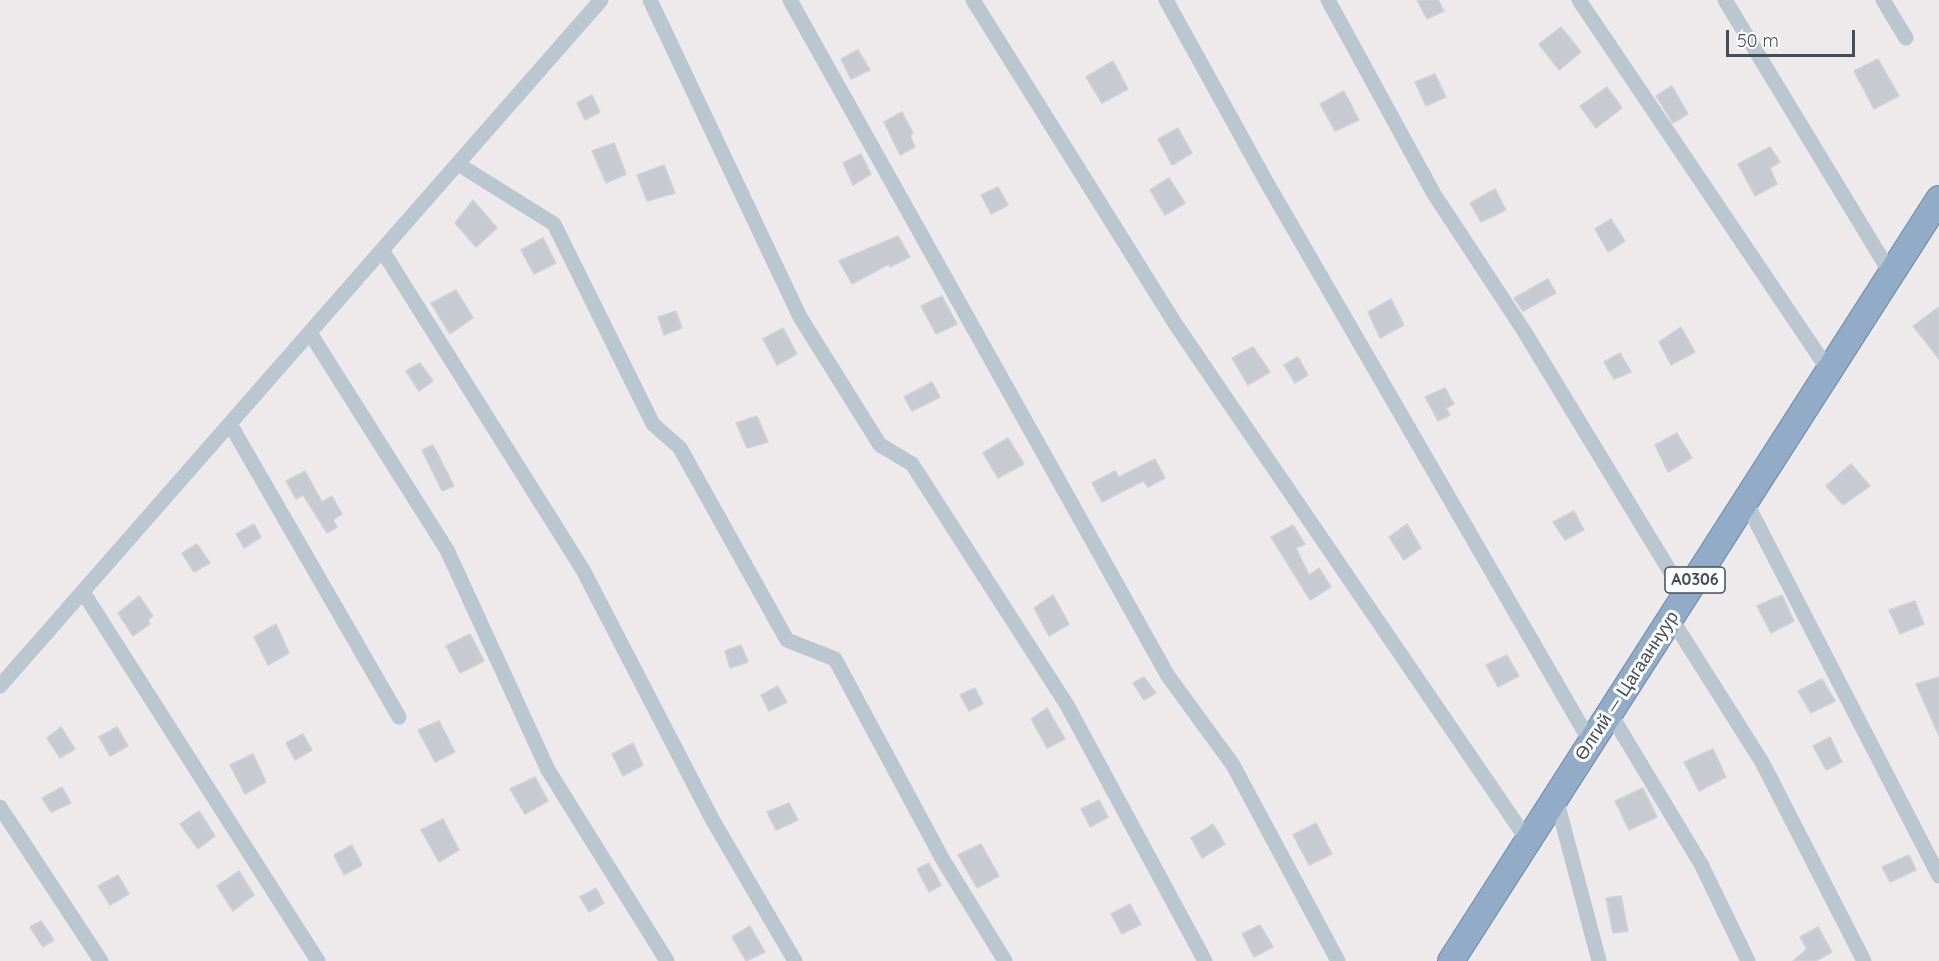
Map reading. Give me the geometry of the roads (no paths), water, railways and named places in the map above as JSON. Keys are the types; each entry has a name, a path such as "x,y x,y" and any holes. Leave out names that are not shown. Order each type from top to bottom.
{"highway":[{"name":"Өлгий — Цагааннуур","path":"1451,961 1891,274 1939,203"}],"street":[{"path":"0,686 601,0"},
{"path":"650,0 800,317 880,445 912,464 1067,705 1205,961"},
{"path":"789,0 1168,676 1233,765 1338,961"},
{"path":"973,0 1176,325 1528,841"},
{"path":"1167,0 1267,183 1591,743"},
{"path":"1328,0 1434,194 1524,331 1685,596"},
{"path":"1579,0 1829,371"},
{"path":"1725,0 1891,274"},
{"path":"1883,0 1906,38"},
{"path":"458,164 554,224 653,424 680,448 787,640 835,659 943,860 1005,961"},
{"path":"382,250 583,570 712,819 795,961"},
{"path":"310,333 447,550 548,770 667,961"},
{"path":"230,424 399,717"},
{"path":"1746,501 1939,876"},
{"path":"83,592 318,961"},
{"path":"1671,618 1762,762 1864,961"},
{"path":"1610,713 1701,864 1748,961"},
{"path":"1556,798 1599,961"},
{"path":"0,807 101,961"}]}
